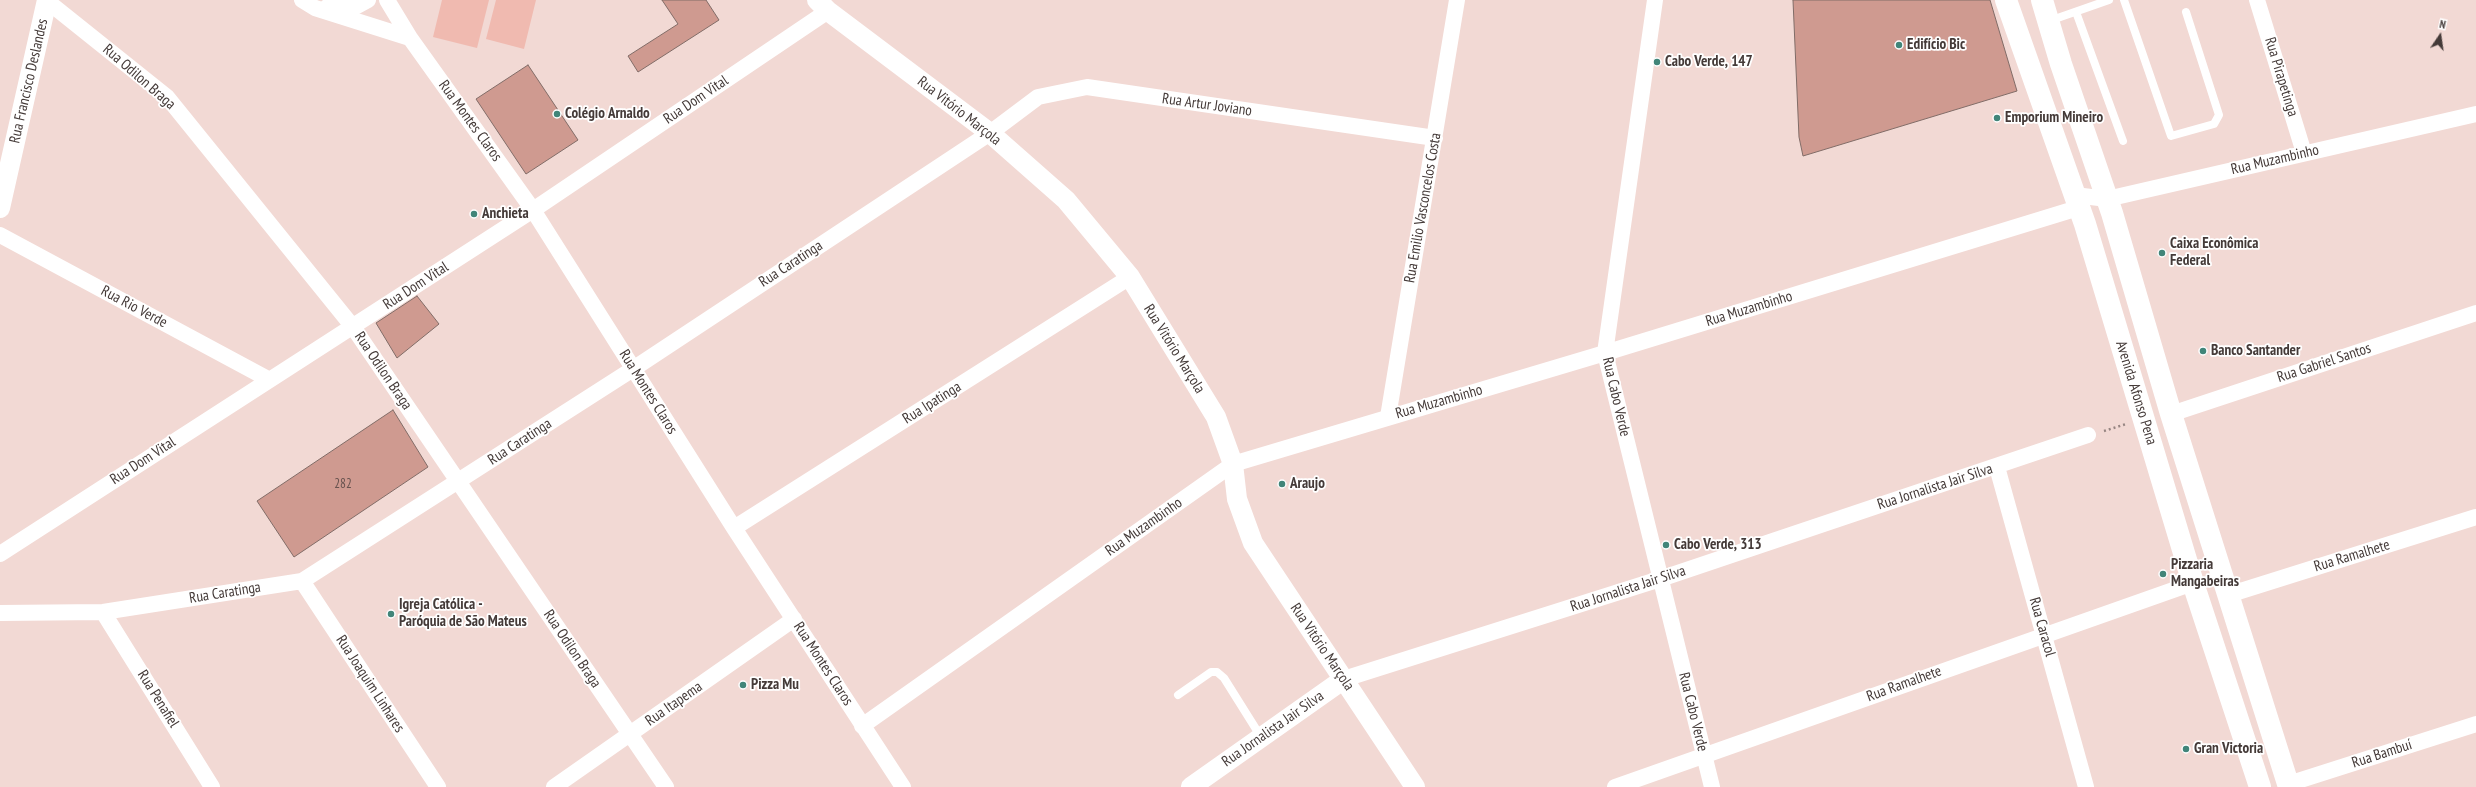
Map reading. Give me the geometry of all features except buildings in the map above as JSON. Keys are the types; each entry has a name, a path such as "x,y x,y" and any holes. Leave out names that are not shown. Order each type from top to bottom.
{"main road":[{"name":"Avenida Afonso Pena","path":"2006,0 2076,202 2193,583 2259,787"},
{"name":"Avenida Afonso Pena","path":"2042,0 2107,199 2171,414 2289,786"}],"street":[{"path":"308,4 357,6 368,0"},
{"name":"Rua Montes Claros","path":"387,0 410,38 534,210 734,528 902,787"},
{"name":"Rua Emilio Vasconcelos Costa","path":"1388,417 1457,0"},
{"name":"Rua Cabo Verde","path":"1655,0 1605,353 1703,756 1712,787"},
{"name":"Rua Pirapetinga","path":"2258,0 2304,153"},
{"name":"Rua Francisco Deslandes","path":"0,208 47,1"},
{"name":"Rua Odilon Braga","path":"47,1 167,97 354,327 666,787"},
{"path":"308,4 410,38"},
{"name":"Rua Dom Vital","path":"0,554 268,379 354,327 534,210 823,5"},
{"name":"Rua Vitório Marçola","path":"823,5 990,133 1066,200 1130,277 1216,418 1233,464 1237,499 1253,543 1415,787"},
{"name":"Rua Artur Joviano","path":"990,133 1038,97 1086,87 1435,138"},
{"name":"Rua Muzambinho","path":"862,726 1233,464 1605,353 2076,202 2107,199 2476,114"},
{"name":"Rua Caratinga","path":"0,613 103,612 302,581 633,369 990,133"},
{"name":"Rua Rio Verde","path":"0,235 268,379"},
{"name":"Rua Ipatinga","path":"734,528 1130,277"},
{"name":"Rua Gabriel Santos","path":"2171,414 2476,313"},
{"name":"Rua Jornalista Jair Silva","path":"1191,787 1344,679 1660,579 2088,435"},
{"name":"Rua Caracol","path":"1996,467 2045,633 2086,787"},
{"name":"Rua Ramalhete","path":"2228,595 2476,517"},
{"name":"Rua Joaquim Linhares","path":"302,581 438,787"},
{"name":"Rua Ramalhete","path":"1615,787 2045,633 2193,583"},
{"name":"Rua Penafiel","path":"103,612 212,787"},
{"name":"Rua Itapema","path":"554,787 631,735 794,619"},
{"name":"Rua Bambuí","path":"2289,786 2476,724"}],"lane":[{"path":"2048,22 2109,0"},
{"path":"2124,0 2171,136 2214,124 2219,115 2186,12"},
{"path":"2076,12 2123,141"},
{"path":"1178,694 1211,672 1218,672 1224,678 1261,737"}],"shaded area":[{"path":"442,0 489,0 477,48 433,37"},
{"path":"496,0 536,0 524,49 486,39"}],"place":[{"name":"Edifício Bic","path":"1899,45"},
{"name":"Cabo Verde, 147","path":"1657,62"},
{"name":"Colégio Arnaldo","path":"557,114"},
{"name":"Emporium Mineiro","path":"1997,118"},
{"name":"Anchieta","path":"474,214"},
{"name":"Caixa Econômica Federal","path":"2162,253"},
{"name":"Banco Santander","path":"2203,351"},
{"name":"Araujo","path":"1282,484"},
{"name":"Cabo Verde, 313","path":"1666,545"},
{"name":"Pizzaria Mangabeiras","path":"2163,574"},
{"name":"Igreja Católica - Paróquia de São Mateus","path":"391,614"},
{"name":"Pizza Mu","path":"743,685"},
{"name":"Gran Victoria","path":"2186,749"}]}
